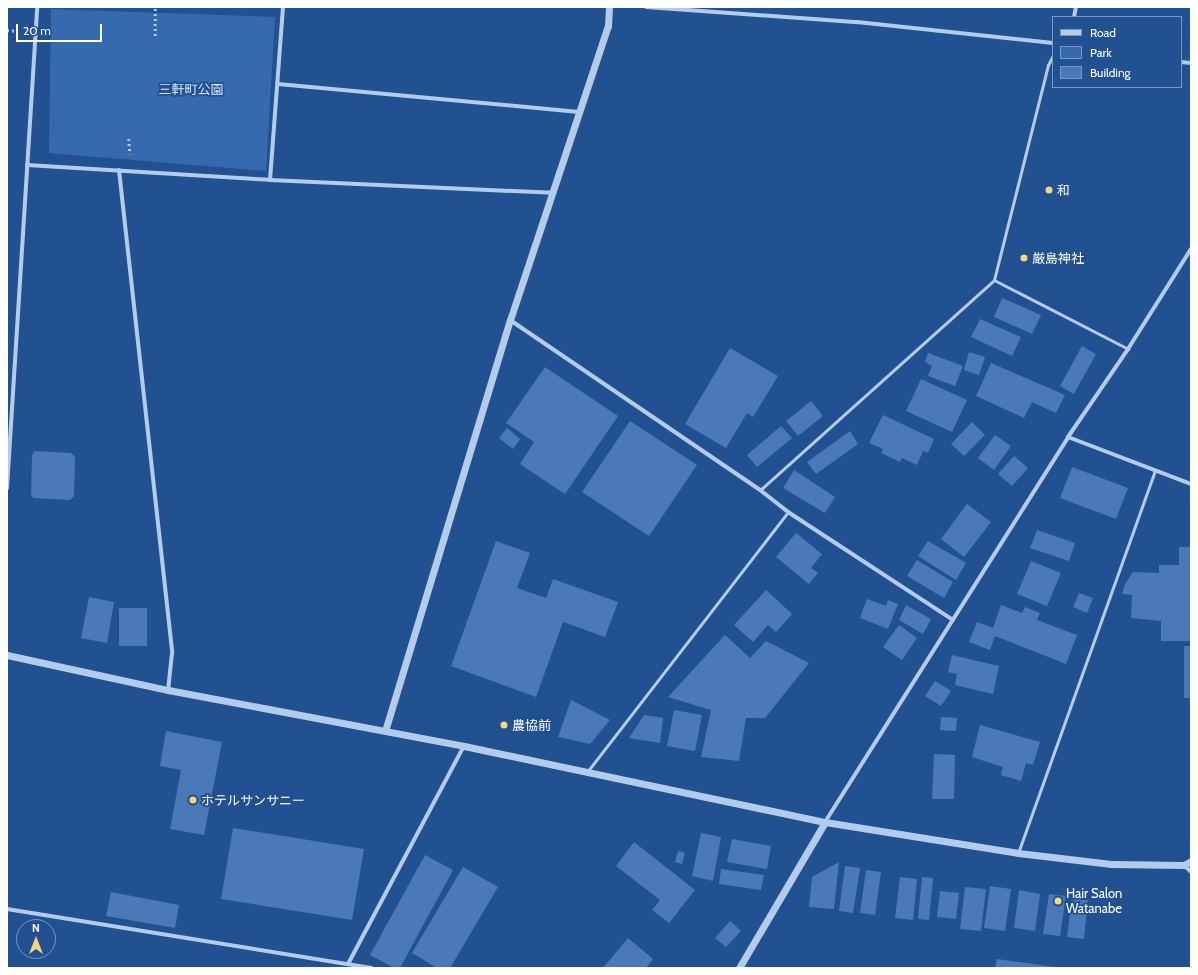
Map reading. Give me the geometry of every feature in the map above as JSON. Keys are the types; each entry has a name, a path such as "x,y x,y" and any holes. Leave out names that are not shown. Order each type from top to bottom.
{"street":[{"path":"7,488 37,7"},
{"path":"270,180 283,7"},
{"path":"385,731 510,320 608,26 609,7"},
{"path":"646,7 856,22 1052,43"},
{"path":"278,84 579,112"},
{"path":"26,165 270,180 553,193"},
{"path":"119,170 172,653 168,690"},
{"path":"739,968 825,822 1068,437 1128,349 1191,249"},
{"path":"510,320 760,490 788,512 953,620"},
{"path":"1068,437 1191,484"},
{"path":"7,655 168,690 464,746 825,822 1018,852 1111,864 1184,865 1191,861"},
{"path":"348,964 464,746"},
{"path":"1184,865 1191,872"},
{"path":"7,909 371,968"}],"lane":[{"path":"760,490 994,280 1048,64 1052,57"},
{"path":"994,280 1128,349"},
{"path":"1018,852 1155,471"},
{"path":"587,772 788,512"}],"path":[{"path":"155,36 156,7"}],"green space":[{"name":"三軒町公園","path":"51,9 275,17 266,171 49,153"}],"building":[{"path":"1002,298 1041,315 1032,334 994,317"},
{"path":"980,319 1021,337 1012,356 971,337"},
{"path":"1082,346 1096,354 1074,394 1060,386"},
{"path":"730,348 778,376 753,417 747,413 726,448 685,424"},
{"path":"969,352 985,357 979,375 964,370"},
{"path":"928,353 963,366 955,386 928,376 932,366 925,362"},
{"path":"991,363 1065,395 1056,413 1032,402 1024,418 976,396"},
{"path":"545,367 618,416 565,494 520,464 534,442 506,423"},
{"path":"921,379 967,400 952,432 906,411"},
{"path":"811,401 823,416 798,436 786,421"},
{"path":"883,415 934,439 928,453 923,451 917,465 902,458 900,462 881,453 883,449 869,443"},
{"path":"630,421 697,465 649,536 582,492"},
{"path":"972,422 985,435 964,456 951,444"},
{"path":"781,426 792,438 757,467 747,455"},
{"path":"507,428 520,439 513,449 499,438"},
{"path":"850,431 858,444 816,474 807,462"},
{"path":"995,435 1011,446 994,470 978,458"},
{"path":"34,451 71,453 75,457 74,496 70,500 33,498 31,494 32,456"},
{"path":"1014,456 1028,468 1012,486 998,474"},
{"path":"1072,467 1128,488 1116,519 1060,498"},
{"path":"794,470 835,497 825,513 783,488"},
{"path":"967,504 991,522 964,557 941,539"},
{"path":"1037,530 1075,543 1069,561 1030,548"},
{"path":"796,533 822,554 811,568 818,573 809,584 776,557"},
{"path":"496,541 530,553 517,588 546,598 553,579 618,602 605,637 563,622 536,697 451,666"},
{"path":"928,541 966,563 956,580 918,556"},
{"path":"1179,547 1191,547 1191,641 1161,641 1161,621 1131,618 1132,595 1122,594 1125,584 1133,572 1159,573 1159,565 1179,565"},
{"path":"917,560 953,582 944,598 907,576"},
{"path":"1031,561 1061,573 1047,606 1017,594"},
{"path":"766,590 792,614 776,632 768,625 753,642 734,625"},
{"path":"1079,593 1093,598 1087,613 1073,607"},
{"path":"89,597 114,602 107,643 81,638"},
{"path":"867,599 886,606 888,600 898,604 888,629 860,618"},
{"path":"906,605 931,619 923,634 899,620"},
{"path":"1001,605 1022,613 1025,607 1040,613 1037,620 1077,635 1066,664 995,636 990,650 969,642 977,622 993,628"},
{"path":"119,608 147,608 147,646 119,646"},
{"path":"899,625 917,638 902,660 883,647"},
{"path":"725,635 750,658 766,641 809,663 765,718 746,718 739,761 701,757 711,710 668,697"},
{"path":"1184,646 1191,646 1191,698 1184,698"},
{"path":"952,655 999,666 993,694 955,685 957,674 948,672"},
{"path":"935,681 951,691 941,706 925,696"},
{"path":"571,700 610,720 590,744 558,737"},
{"path":"674,710 702,715 695,751 667,746"},
{"path":"644,715 663,718 660,743 629,738"},
{"path":"941,717 957,718 956,731 940,730"},
{"path":"980,725 1040,742 1033,765 1026,763 1021,781 1001,775 1003,767 972,757"},
{"name":"ホテルサンサニー","path":"166,731 222,742 204,835 170,829 181,770 160,766"},
{"path":"934,754 955,755 954,799 932,799"},
{"path":"233,828 364,849 352,920 221,899"},
{"path":"701,833 721,837 713,881 692,876"},
{"path":"732,839 771,846 767,869 727,862"},
{"path":"634,842 695,890 669,923 652,910 660,900 616,866"},
{"path":"678,851 685,853 682,864 675,862"},
{"path":"425,855 453,870 400,968 394,968 370,955"},
{"path":"839,862 834,909 809,907 812,877"},
{"path":"845,866 860,868 853,913 839,911"},
{"path":"463,867 498,887 450,968 437,968 412,953"},
{"path":"721,869 764,875 761,890 719,884"},
{"path":"866,870 881,872 875,915 860,913"},
{"path":"900,877 917,879 913,920 895,918"},
{"path":"922,877 933,878 929,920 918,919"},
{"path":"990,886 1011,889 1005,931 984,928"},
{"path":"965,887 986,889 981,931 960,929"},
{"path":"1019,890 1040,894 1035,931 1014,928"},
{"path":"940,891 959,893 956,919 937,917"},
{"path":"111,892 179,905 175,928 106,916"},
{"path":"1049,894 1066,896 1060,936 1043,934"},
{"path":"1072,898 1088,900 1084,939 1067,937"},
{"path":"730,921 741,931 726,947 715,938"},
{"path":"628,938 653,959 646,968 603,968"},
{"path":"997,959 1055,967 1055,968 995,968"}],"place":[{"name":"和","path":"1049,190"},
{"name":"厳島神社","path":"1024,258"},
{"name":"農協前","path":"504,725"},
{"name":"ホテルサンサニー","path":"193,800"},
{"name":"Hair Salon Watanabe","path":"1058,901"}]}
